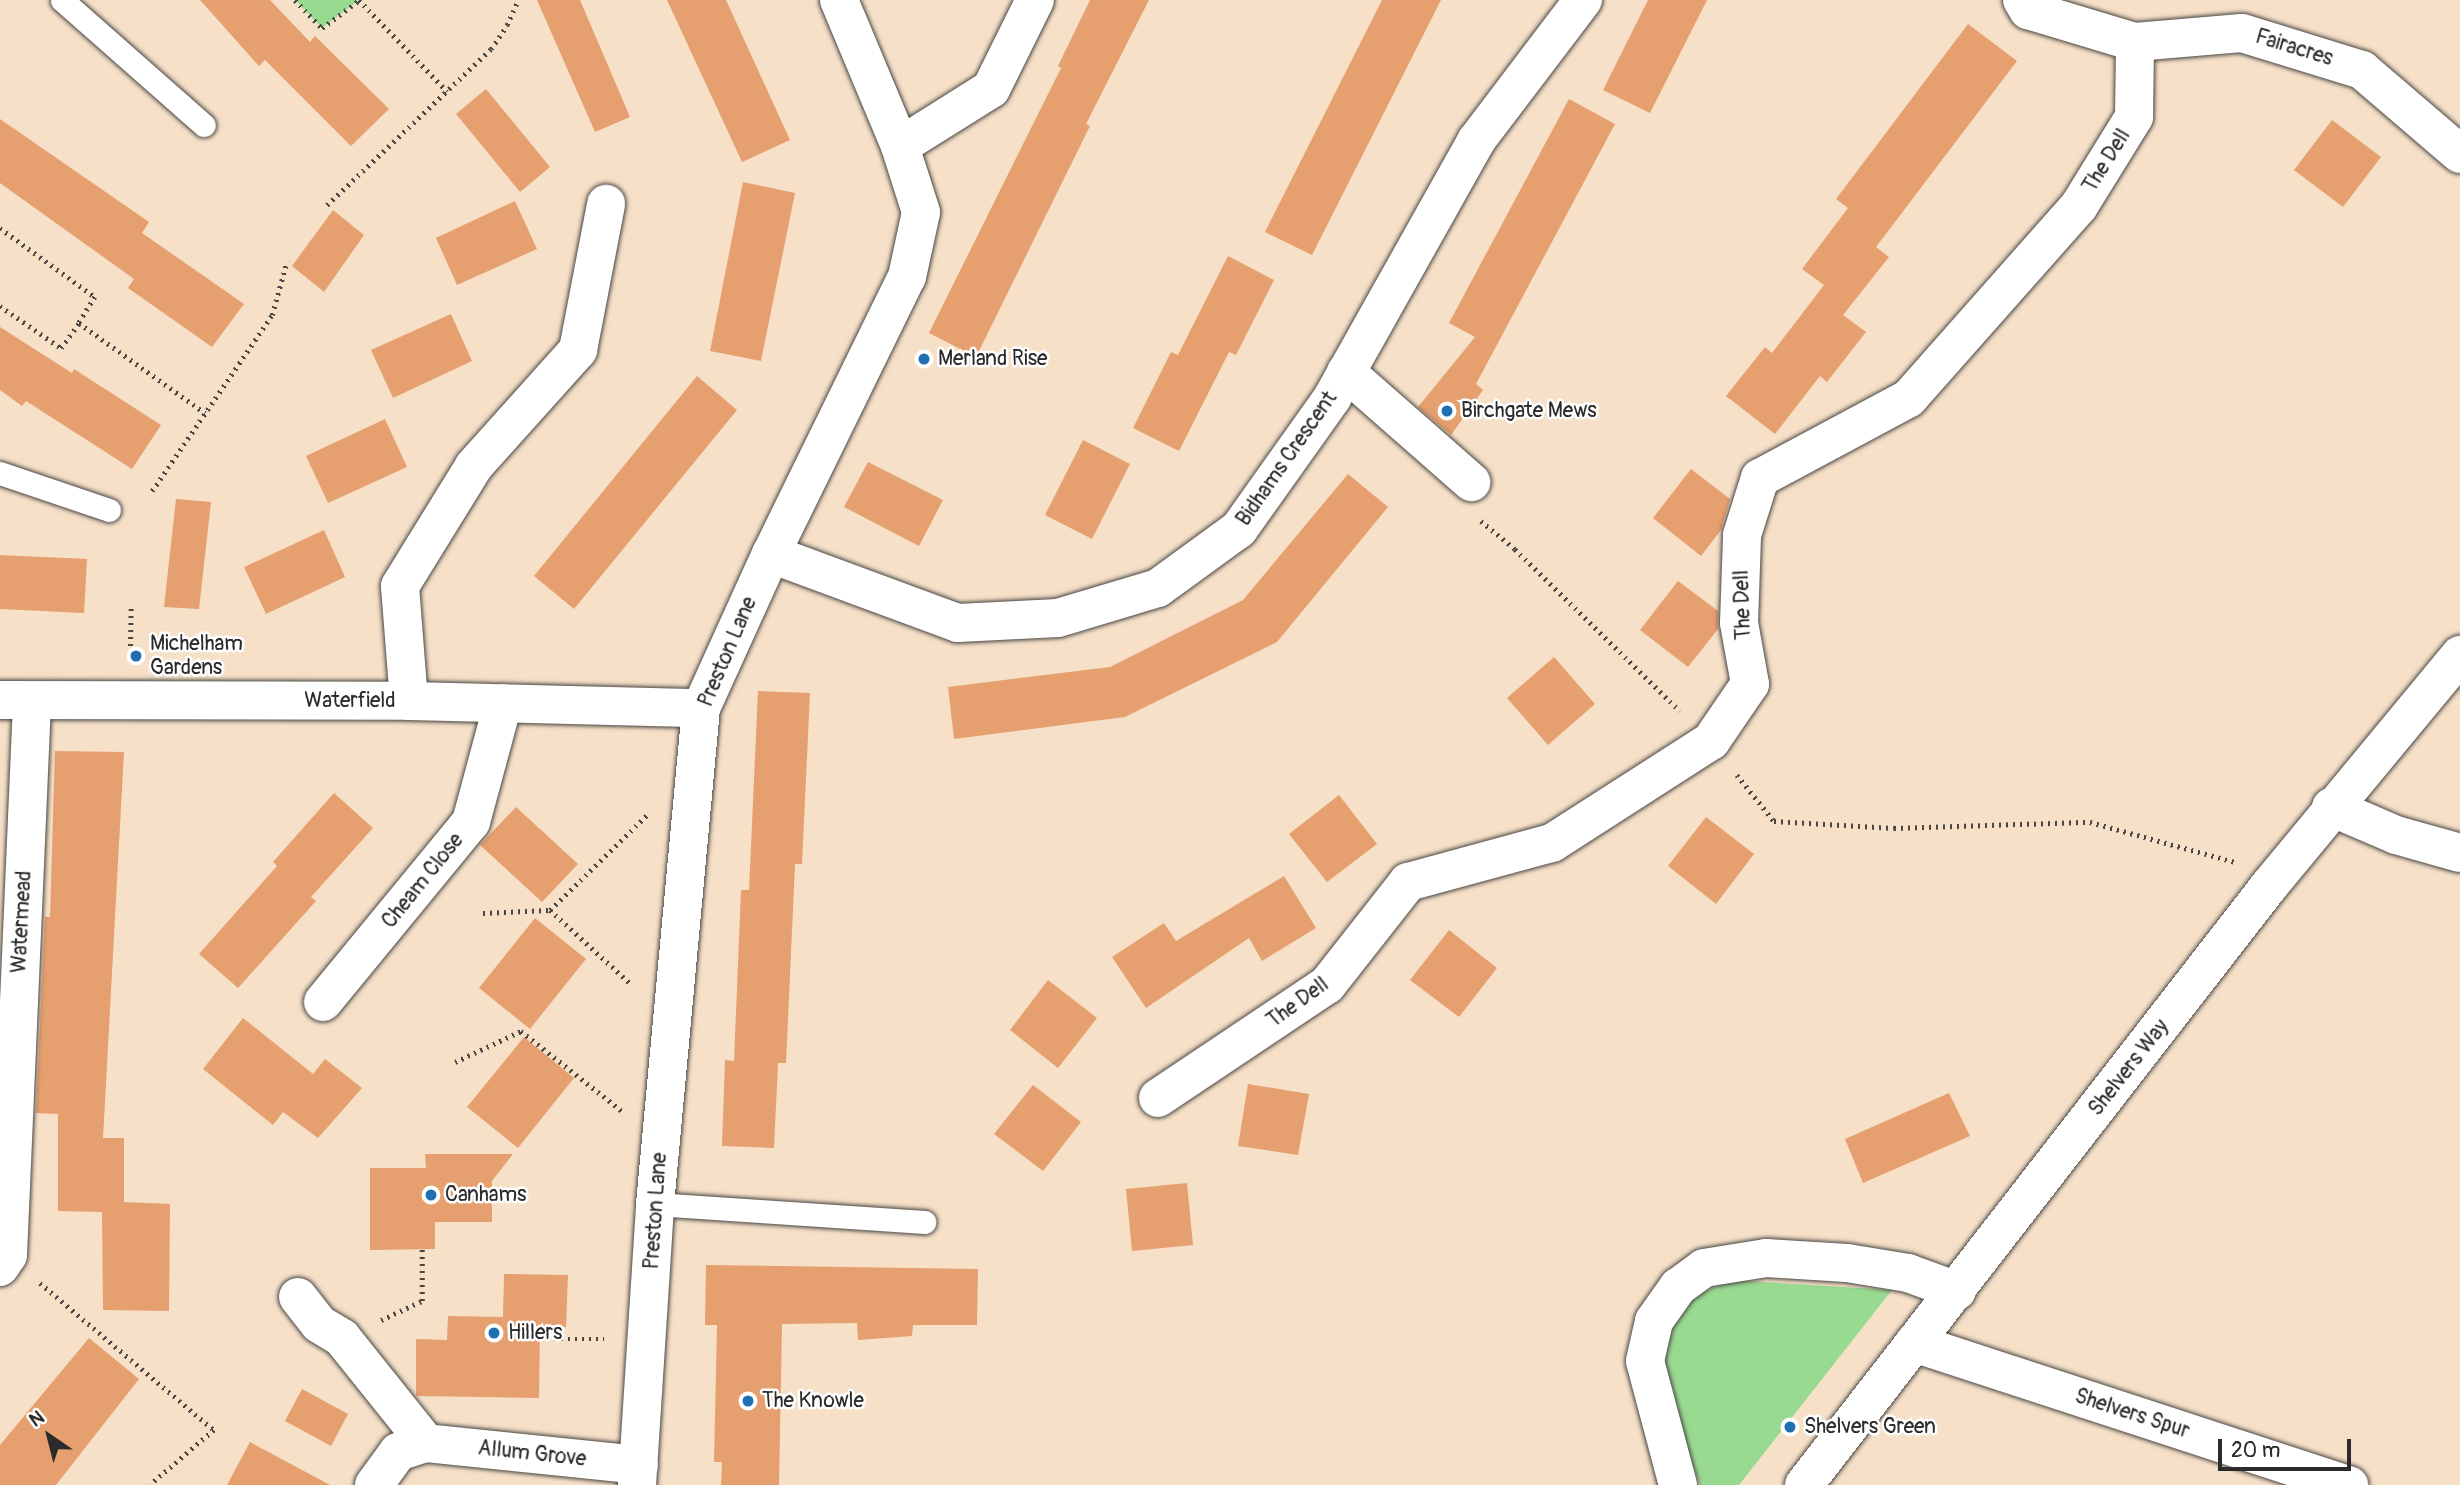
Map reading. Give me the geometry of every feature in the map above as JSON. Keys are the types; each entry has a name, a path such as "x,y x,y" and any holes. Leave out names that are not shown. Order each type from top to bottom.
{"street":[{"path":"839,0 900,146 990,89 1034,0"},
{"name":"Bidhams Crescent","path":"771,554 958,623 1058,618 1157,588 1239,529 1332,398 1476,141 1583,0"},
{"name":"Fairacres","path":"2022,0 2028,10 2135,42 2242,33 2362,69 2460,154"},
{"name":"The Dell","path":"1158,1098 1327,985 1408,882 1552,842 1711,741 1750,684 1739,622 1742,535 1760,478 1909,398 2079,206 2134,117 2135,42"},
{"name":"Preston Lane","path":"638,1475 655,1204 701,708 771,554 907,277 922,212 900,146"},
{"path":"409,701 400,586 474,466 578,350 606,204"},
{"path":"1346,372 1471,482"},
{"name":"Shelvers Way","path":"1804,1485 2331,807 2460,655"},
{"name":"Waterfield","path":"16,701 409,701 701,708"},
{"name":"Watermead","path":"4,1261 16,701"},
{"name":"Cheam Close","path":"323,1002 471,821 503,703"},
{"path":"2331,807 2396,835 2460,853"},
{"path":"1678,1485 1644,1361 1654,1321 1678,1287 1704,1268 1766,1258 1847,1263 1908,1273 1957,1291"},
{"path":"298,1297 319,1324 342,1338 426,1443"},
{"name":"Shelvers Spur","path":"1914,1343 2349,1485"},
{"name":"Allum Grove","path":"374,1485 398,1452 426,1443 638,1475"}],"lane":[{"path":"62,0 204,125"},
{"path":"0,473 109,510"},
{"path":"655,1204 923,1222"}],"path":[{"path":"295,0 322,28 359,1 447,92"},
{"path":"327,205 491,49 507,25 518,0"},
{"path":"0,228 95,297 61,348 0,306"},
{"path":"152,491 272,315 286,261"},
{"path":"79,323 205,413"},
{"path":"130,701 131,605"},
{"path":"483,913 550,911 696,767"},
{"path":"550,911 672,1021"},
{"path":"455,1062 521,1031 661,1142"},
{"path":"422,1250 422,1301"},
{"path":"4,1261 214,1430 150,1485"},
{"path":"540,1339 647,1339"}],"green space":[{"path":"295,0 359,0 322,28"},
{"name":"Shelvers Green","path":"1731,1280 1892,1290 1739,1485 1700,1485 1659,1367 1673,1322 1698,1294"}],"building":[{"path":"200,0 270,0 310,42 315,36 389,109 351,146 265,60 259,66"},
{"path":"537,0 580,0 630,117 595,132"},
{"path":"667,0 726,0 790,140 742,162"},
{"path":"1090,0 1149,0 1086,124 1090,126 976,357 929,333 1061,68 1058,66"},
{"path":"1382,0 1441,0 1312,255 1265,232"},
{"path":"1648,0 1707,0 1650,113 1603,90"},
{"path":"1968,24 2017,61 1876,247 1889,257 1843,315 1866,332 1827,382 1820,376 1775,434 1726,396 1765,347 1772,353 1824,285 1802,269 1848,208 1836,199"},
{"path":"486,89 550,167 520,192 456,114"},
{"path":"1569,99 1615,124 1476,384 1483,390 1451,435 1418,407 1475,337 1449,323"},
{"path":"0,119 149,222 142,233 244,304 212,347 128,288 134,279 0,183"},
{"path":"2332,120 2381,157 2343,207 2294,170"},
{"path":"743,182 795,193 761,361 710,351"},
{"path":"515,201 537,249 457,285 436,238"},
{"path":"333,210 364,235 324,292 292,266"},
{"path":"1228,256 1274,280 1236,355 1229,352 1179,451 1133,428 1171,352 1178,355"},
{"path":"451,314 472,361 393,398 371,350"},
{"path":"0,327 72,373 74,369 161,425 132,469 26,401 22,406 0,390"},
{"path":"697,376 737,410 574,609 534,576"},
{"path":"385,419 407,467 328,503 306,456"},
{"path":"1083,440 1130,464 1092,539 1045,515"},
{"path":"868,462 943,500 919,546 844,507"},
{"path":"1691,469 1730,499 1721,530 1701,556 1653,518"},
{"path":"1348,474 1388,507 1277,642 1125,717 954,739 948,687 1110,667 1243,600"},
{"path":"176,499 211,502 199,609 164,607"},
{"path":"324,530 345,577 266,614 244,567"},
{"path":"0,555 87,559 84,613 0,609"},
{"path":"1678,581 1718,611 1718,629 1688,667 1640,630"},
{"path":"1554,657 1595,704 1548,745 1507,698"},
{"path":"758,691 810,693 802,864 795,864 786,1063 778,1063 774,1148 722,1146 725,1060 734,1061 741,890 749,890"},
{"path":"55,751 124,752 103,1138 124,1138 124,1202 170,1204 169,1311 103,1310 102,1212 58,1211 58,1114 36,1113 45,917 50,917"},
{"path":"334,793 373,828 311,897 316,901 238,988 199,954 277,866 273,862"},
{"path":"1339,795 1377,844 1327,882 1289,834"},
{"path":"516,807 578,864 542,902 480,845"},
{"path":"1706,817 1754,854 1716,904 1668,866"},
{"path":"1284,876 1316,928 1262,961 1249,938 1146,1008 1112,957 1164,923 1176,941"},
{"path":"535,918 586,959 530,1029 479,988"},
{"path":"1449,930 1497,968 1459,1017 1410,980"},
{"path":"1048,980 1097,1018 1058,1068 1010,1030"},
{"path":"243,1018 313,1074 325,1059 362,1088 318,1138 283,1112 273,1125 203,1069"},
{"path":"524,1037 574,1078 518,1148 467,1107"},
{"path":"1248,1084 1309,1094 1298,1155 1238,1146"},
{"path":"1033,1085 1081,1122 1043,1171 994,1134"},
{"path":"1949,1093 1970,1136 1863,1183 1845,1139"},
{"name":"Canhams","path":"425,1154 513,1154 492,1181 492,1222 435,1222 435,1249 370,1250 370,1168 426,1168"},
{"path":"1187,1183 1193,1245 1132,1251 1126,1189"},
{"name":"The Knowle","path":"706,1265 978,1269 977,1325 913,1325 912,1336 858,1340 857,1323 782,1324 779,1485 721,1485 722,1462 714,1462 717,1325 705,1325"},
{"name":"Hillers","path":"504,1274 568,1275 566,1327 540,1326 539,1398 416,1396 416,1339 447,1340 448,1316 503,1317"},
{"path":"89,1338 139,1379 56,1485 0,1485 0,1445"},
{"path":"302,1389 348,1414 331,1446 285,1421"},
{"path":"250,1442 330,1485 227,1485"}],"place":[{"name":"Merland Rise","path":"924,359"},
{"name":"Birchgate Mews","path":"1447,411"},
{"name":"Michelham Gardens","path":"136,656"},
{"name":"Canhams","path":"431,1195"},
{"name":"Hillers","path":"494,1333"},
{"name":"The Knowle","path":"748,1401"},
{"name":"Shelvers Green","path":"1790,1427"}]}
